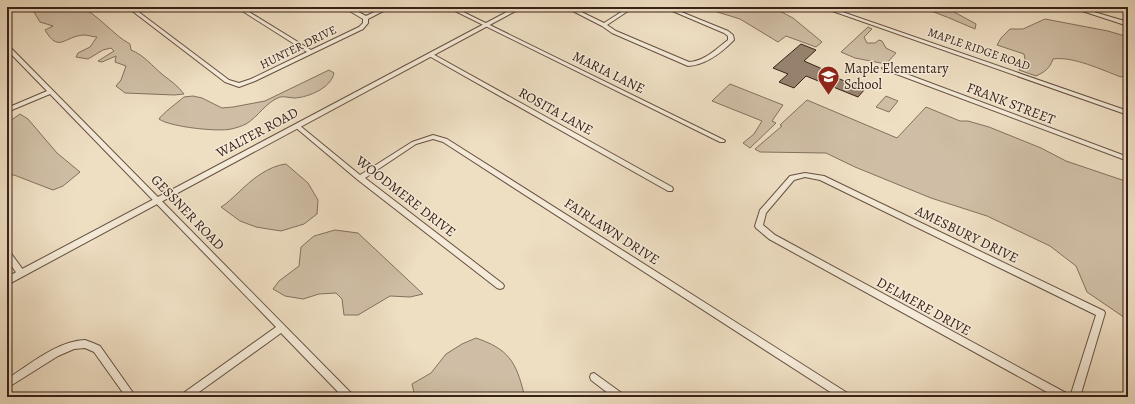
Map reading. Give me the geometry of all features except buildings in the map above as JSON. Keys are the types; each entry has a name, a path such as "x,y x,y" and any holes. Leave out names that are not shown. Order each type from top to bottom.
{"street":[{"name":"HUNTER DRIVE","path":"129,7 227,81 239,84 253,80 361,28 366,18 389,7"},
{"path":"238,7 310,52"},
{"path":"345,7 366,18"},
{"name":"MARIA LANE","path":"449,7 722,141"},
{"name":"WALTER ROAD","path":"7,281 520,7"},
{"path":"567,7 604,25 614,32 688,64 702,62 731,40 730,34 666,7"},
{"path":"604,25 632,7"},
{"name":"MAPLE RIDGE ROAD","path":"823,7 1128,113"},
{"path":"1072,7 1128,24"},
{"name":"GESSNER ROAD","path":"7,47 11,56 51,92 349,397"},
{"name":"ROSITA LANE","path":"431,55 670,189"},
{"name":"FRANK STREET","path":"885,68 1128,159"},
{"path":"7,110 51,92"},
{"name":"WOODMERE DRIVE","path":"297,126 360,178 500,286"},
{"name":"FAIRLAWN DRIVE","path":"360,178 414,143 433,137 445,140 846,397"},
{"name":"AMESBURY DRIVE","path":"772,237 759,226 763,212 792,178 805,175 822,178 1101,313 1075,397"},
{"name":"DELMERE DRIVE","path":"772,237 1065,397"},
{"path":"7,254 21,273"},
{"path":"185,397 282,328"},
{"path":"7,384 62,350 84,344 91,345 97,349 131,397"},
{"path":"594,377 620,397"}],"shaded area":[{"path":"77,6 87,10 130,44 131,50 144,58 177,86 184,94 125,93 116,86 121,80 126,66 115,62 116,56 102,62 98,61 114,51 111,48 103,50 88,59 76,57 78,53 90,47 97,37 84,35 62,42 54,41 45,30 53,26 40,22 31,10 37,7"},
{"path":"701,7 772,7 793,18 822,42 816,47 786,36 778,42 740,19"},
{"path":"919,7 945,7 976,24 975,29 940,14"},
{"path":"1045,19 1108,31 1128,37 1128,74 1121,77 1087,64 1061,59 1053,59 1047,69 1036,76 1019,70 1025,59 1024,54 997,45 1001,38 1010,29 1023,29"},
{"path":"868,27 872,29 864,37 867,43 875,43 879,40 882,41 886,48 896,53 886,64 855,58 841,52"},
{"path":"329,70 334,73 332,78 329,83 319,91 307,96 295,98 280,97 275,99 250,121 237,128 216,130 194,128 165,122 159,119 184,97 193,96 202,98 222,108 233,107 265,101"},
{"path":"730,84 783,105 772,121 776,123 750,148 743,143 754,134 762,121 712,101"},
{"path":"886,96 898,101 889,112 876,107"},
{"path":"807,100 897,138 926,107 960,121 968,121 989,127 1041,148 1066,161 1128,182 1128,320 1087,292 1076,266 1050,246 987,216 931,198 855,167 826,153 760,152 755,149 782,126 780,125"},
{"path":"20,114 28,119 57,153 80,172 63,186 53,190 14,175 7,175 7,123"},
{"path":"286,164 308,183 318,200 317,214 304,224 281,231 256,227 240,221 221,207 260,174 279,165"},
{"path":"335,230 358,233 423,294 410,297 390,296 358,315 344,315 342,299 336,293 319,294 303,299 285,296 273,289 279,281 299,266 301,247 314,236"},
{"path":"476,338 496,347 509,358 518,373 524,394 518,397 415,397 412,384 431,373 446,354 462,344"}],"place":[{"name":"Maple Elementary School","path":"829,96"}]}
